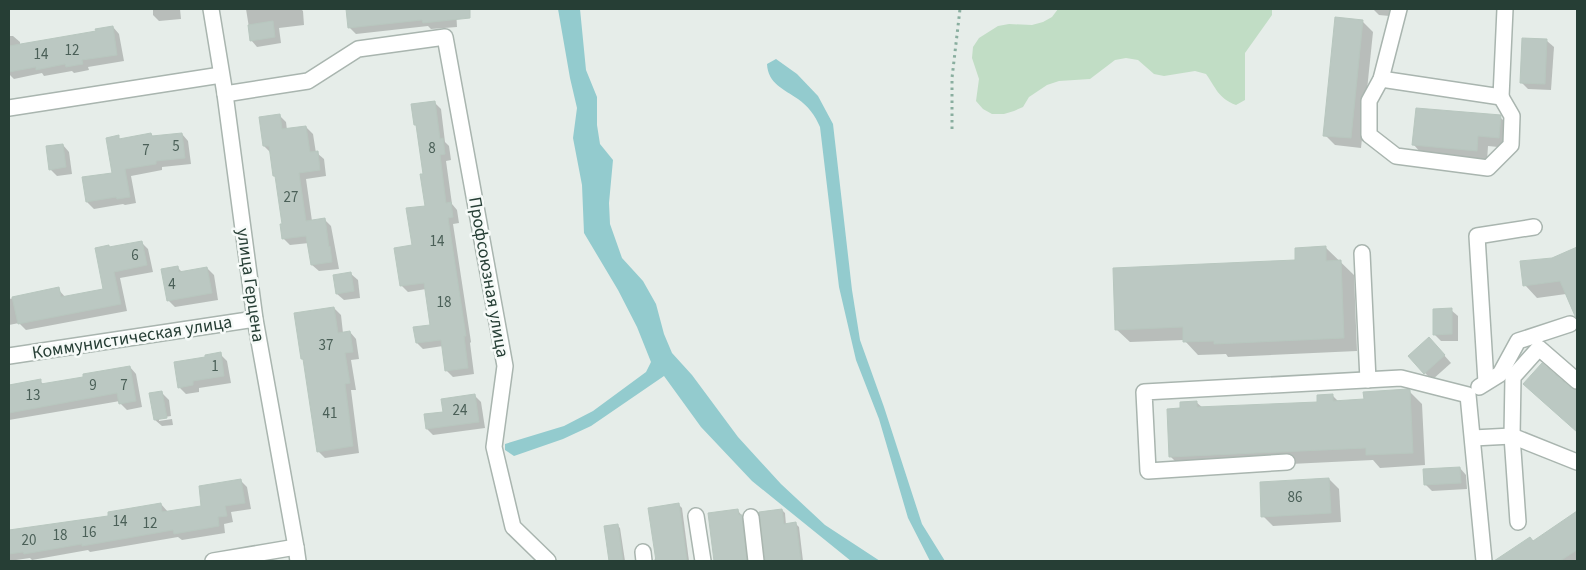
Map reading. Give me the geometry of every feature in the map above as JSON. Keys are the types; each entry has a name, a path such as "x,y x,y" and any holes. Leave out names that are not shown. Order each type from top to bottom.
{"street":[{"name":"улица Герцена","path":"210,9 225,94 255,319 297,554"},
{"path":"1399,9 1380,80 1370,101 1369,135 1396,156 1488,168 1511,145 1512,116 1501,97 1505,9"},
{"name":"Профсоюзная улица","path":"225,94 308,80 358,49 444,37 505,366 494,447 513,527 548,561"},
{"path":"9,108 222,75"},
{"path":"1380,80 1501,97"},
{"path":"1486,382 1477,236 1534,226"},
{"path":"1362,253 1368,380"},
{"name":"Коммунистическая улица","path":"9,356 255,319"},
{"path":"1468,395 1500,374 1518,341 1570,324"},
{"path":"1518,522 1512,436 1512,377 1539,348 1577,381"},
{"path":"1287,462 1148,471 1144,392 1401,378 1468,395"},
{"path":"1468,395 1484,561"},
{"path":"1473,438 1512,436 1577,462"},
{"path":"696,516 703,561"},
{"path":"751,517 756,561"},
{"path":"213,561 297,554"}],"path":[{"path":"952,129 952,78 960,9"}],"green space":[{"path":"1058,9 1272,9 1272,15 1245,53 1245,100 1236,105 1221,96 1206,74 1195,71 1164,76 1154,74 1138,60 1126,58 1115,60 1090,79 1059,81 1047,85 1029,97 1023,107 1014,111 1004,114 992,114 983,109 976,101 979,79 972,58 973,47 979,38 998,26 1009,24 1032,25 1043,22 1052,17"}],"water":[{"path":"558,9 580,9 586,70 597,97 597,125 600,144 613,160 609,203 610,224 622,258 643,281 656,304 664,334 672,353 692,375 738,437 781,484 825,525 880,561 851,561 752,481 701,427 664,376 591,426 563,439 514,456 505,450 505,444 564,426 593,411 646,372 651,362 637,327 618,290 584,233 582,185 573,138 577,108"},
{"path":"776,59 797,74 818,96 833,124 852,290 860,340 922,524 945,561 930,561 908,518 879,419 856,360 839,287 820,127 808,108 778,85 770,76 767,64"}],"building":[{"path":"346,9 470,9 470,18 423,23 422,20 348,28"},
{"path":"1335,17 1363,20 1351,138 1323,136"},
{"path":"273,21 275,37 250,41 248,25"},
{"path":"113,26 117,55 82,60 83,64 66,67 65,64 36,70 36,67 9,72 9,46 96,31 95,29"},
{"path":"1522,38 1547,39 1545,84 1520,83"},
{"path":"435,101 440,139 443,138 445,154 440,155 446,203 451,202 453,217 448,218 466,336 464,336 468,368 445,371 441,340 416,343 413,327 430,325 424,283 400,286 394,248 412,245 406,208 425,206 420,174 423,174 411,104"},
{"path":"1416,108 1501,115 1499,138 1478,136 1477,151 1412,145"},
{"path":"280,114 282,129 306,126 310,152 318,151 320,170 299,173 306,221 325,218 332,262 311,265 306,236 282,239 280,224 282,224 275,176 273,176 269,146 263,146 259,117"},
{"path":"151,133 152,136 182,133 185,158 156,161 156,164 125,169 130,197 117,199 116,197 86,202 82,177 112,173 106,138 119,135 119,139"},
{"path":"63,144 66,167 49,170 46,146"},
{"path":"142,241 147,265 114,272 121,304 18,324 12,297 59,287 61,297 103,289 95,248"},
{"path":"1326,246 1326,261 1341,260 1344,338 1214,344 1214,341 1183,342 1183,327 1115,330 1113,268 1295,260 1295,248"},
{"path":"1577,247 1577,318 1560,281 1523,286 1520,261 1552,258"},
{"path":"178,266 179,272 207,267 212,293 167,301 161,269"},
{"path":"351,272 354,291 336,294 333,275"},
{"path":"334,307 338,333 350,331 353,352 345,353 350,383 345,384 353,446 317,452 294,313"},
{"path":"1452,308 1452,334 1433,335 1433,309"},
{"path":"1429,337 1445,355 1424,374 1408,356"},
{"path":"221,352 224,376 193,381 193,385 178,388 174,362 205,357 205,355"},
{"path":"1542,363 1571,388 1577,390 1577,432 1523,384"},
{"path":"130,366 136,401 119,404 117,393 9,413 9,385 41,379 41,384"},
{"path":"1410,390 1413,453 1366,455 1366,448 1169,457 1167,409 1180,408 1180,402 1197,401 1197,407 1317,402 1317,395 1333,394 1333,401 1364,399 1363,392"},
{"path":"162,391 167,418 154,420 149,393"},
{"path":"475,394 479,422 426,429 424,414 443,412 441,399"},
{"path":"1460,467 1461,483 1424,485 1423,469"},
{"path":"1329,478 1331,513 1261,517 1260,482"},
{"path":"241,479 245,503 225,506 227,516 218,517 219,526 174,534 173,530 82,546 82,544 24,554 23,552 9,554 9,530 108,516 108,512 161,503 162,512 201,506 199,486"},
{"path":"679,503 687,561 656,561 648,508"},
{"path":"738,509 739,515 742,515 747,561 714,561 708,513"},
{"path":"782,509 784,524 796,522 801,561 765,561 759,512"},
{"path":"1577,511 1577,550 1560,561 1494,561 1530,537 1533,541"},
{"path":"618,524 623,561 609,561 604,526"}]}
